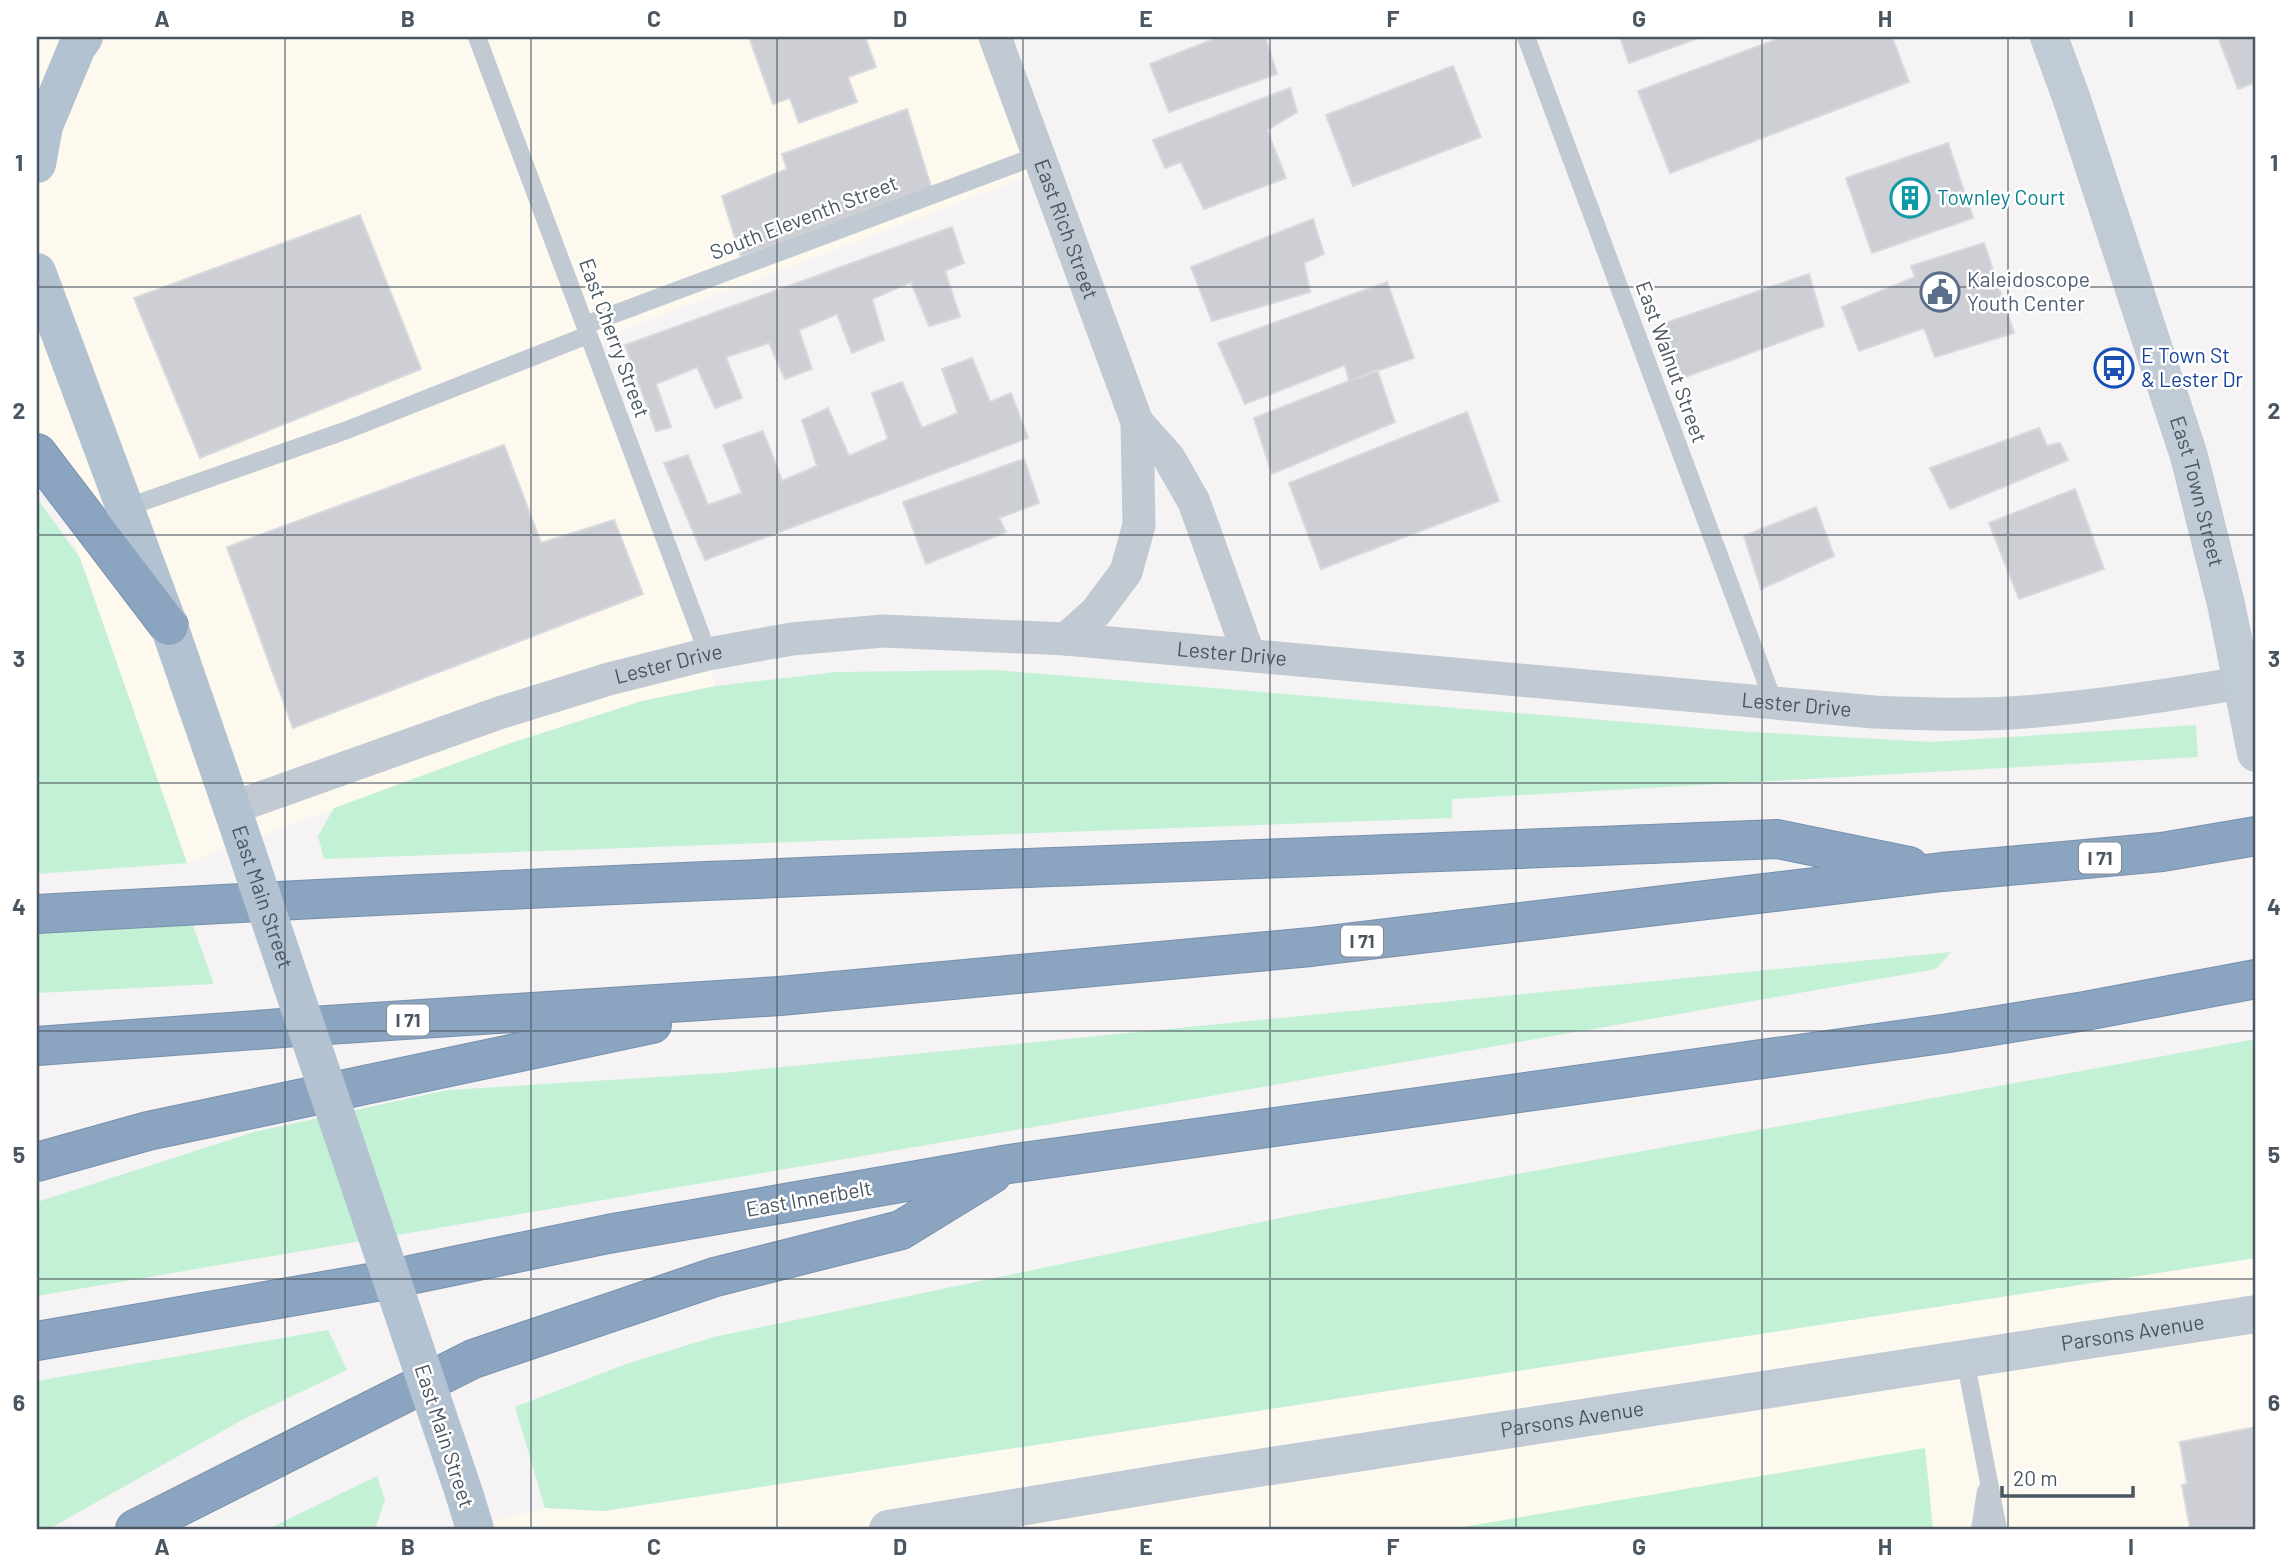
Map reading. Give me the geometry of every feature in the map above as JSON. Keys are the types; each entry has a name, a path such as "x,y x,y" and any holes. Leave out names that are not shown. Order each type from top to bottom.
{"highway":[{"path":"37,453 169,626"},
{"name":"I 71","path":"37,1046 780,996 1311,947 1942,872 2162,852 2256,836"},
{"path":"37,914 240,902 1776,839 1942,872"},
{"name":"East Innerbelt","path":"37,1341 381,1281 608,1234 1009,1164 1949,1033 2256,979"},
{"path":"37,1162 148,1131 780,996"},
{"path":"135,1529 473,1359 715,1277 901,1230 1009,1164"}],"main road":[{"path":"37,164 44,126 76,47 84,37"},
{"name":"East Main Street","path":"37,272 169,626 470,1513"}],"street":[{"name":"East Rich Street","path":"995,37 1137,422 1139,525 1126,572 1096,612 1066,639"},
{"name":"East Town Street","path":"2049,37 2189,456 2250,681 2255,748"},
{"name":"East Rich Street","path":"1137,422 1169,458 1194,502 1249,655"},
{"name":"Lester Drive","path":"232,808 499,713 609,679 708,654 792,639 883,631 1066,639 1874,712 2022,712 2105,705 2250,681"},
{"name":"Parsons Avenue","path":"888,1529 1200,1477 2256,1314"}],"lane":[{"name":"East Cherry Street","path":"477,37 708,654"},
{"name":"East Walnut Street","path":"1525,37 1774,704"},
{"name":"South Eleventh Street","path":"125,508 347,430 587,330 1039,155"},
{"path":"1965,1359 1998,1529"},
{"path":"1980,1529 1988,1478"}],"shaded area":[{"path":"37,37 1002,37 1048,169 586,344 716,686 642,701 511,743 187,863 37,435"},
{"path":"2256,1258 2256,1529 462,1529 545,1508 604,1511"}],"green space":[{"path":"37,498 80,558 187,863 37,874"},
{"path":"995,670 1735,731 1932,742 2196,725 2198,757 1452,799 1452,818 324,859 318,836 334,808 511,743 642,701 716,686 836,672"},
{"path":"192,923 214,984 37,993 37,931"},
{"path":"1951,952 1936,969 1039,1126 37,1296 37,1202 254,1132 448,1090 722,1073"},
{"path":"2256,1039 2256,1258 604,1511 545,1508 515,1407 626,1364 714,1337 1299,1214"},
{"path":"328,1330 347,1370 242,1420 49,1529 37,1529 37,1381"},
{"path":"1925,1448 1933,1529 1457,1529 1457,1528"},
{"path":"377,1476 385,1500 375,1529 268,1529"}],"building":[{"path":"749,37 865,37 876,67 848,77 857,102 799,123 790,98 773,104"},
{"path":"1219,37 1265,37 1277,74 1169,112 1150,64"},
{"path":"1620,37 1701,37 1629,63"},
{"path":"1783,37 1892,37 1909,82 1670,173 1638,91"},
{"path":"2218,37 2256,37 2256,82 2238,89"},
{"path":"1453,66 1481,137 1353,186 1326,115"},
{"path":"1290,88 1297,112 1267,130 1286,178 1204,209 1181,162 1165,168 1153,140"},
{"path":"907,109 931,187 741,257 722,196 787,169 782,154"},
{"name":"Townley Court","path":"1948,143 1973,218 1872,253 1846,178"},
{"path":"360,215 421,369 200,458 134,298"},
{"path":"1313,219 1324,254 1304,263 1310,292 1212,321 1191,267"},
{"path":"952,227 964,263 945,271 960,317 929,326 911,282 872,299 884,340 852,353 837,314 799,330 812,369 785,379 769,343 726,357 742,398 715,408 697,367 656,384 671,427 656,431 625,345"},
{"name":"Kaleidoscope Youth Center","path":"1984,243 2014,333 1935,357 1924,328 1859,351 1842,307 1915,277 1911,266"},
{"path":"1809,274 1824,326 1680,379 1656,326"},
{"path":"1387,282 1414,358 1349,381 1345,365 1245,404 1218,343"},
{"path":"972,358 990,402 1011,393 1028,438 705,560 664,463 688,455 708,505 742,493 723,445 763,431 782,481 817,466 802,420 828,408 849,456 888,439 872,393 902,382 922,428 958,413 942,369"},
{"path":"1377,370 1395,422 1272,474 1254,418"},
{"path":"1467,412 1499,501 1321,569 1289,483"},
{"path":"2039,428 2047,446 2060,443 2068,460 1950,509 1930,468"},
{"path":"504,445 541,543 614,520 643,594 293,728 227,547"},
{"path":"1024,459 1039,503 999,518 1006,532 926,564 903,502"},
{"path":"2075,489 2104,569 2019,599 1989,523"},
{"path":"1816,507 1834,556 1761,589 1744,536"},
{"path":"2256,1427 2256,1529 2190,1528 2182,1485 2187,1484 2180,1442"}],"place":[{"name":"Townley Court","path":"1910,198"},
{"name":"Kaleidoscope Youth Center","path":"1940,292"},
{"name":"E Town St & Lester Dr","path":"2114,368"}]}
